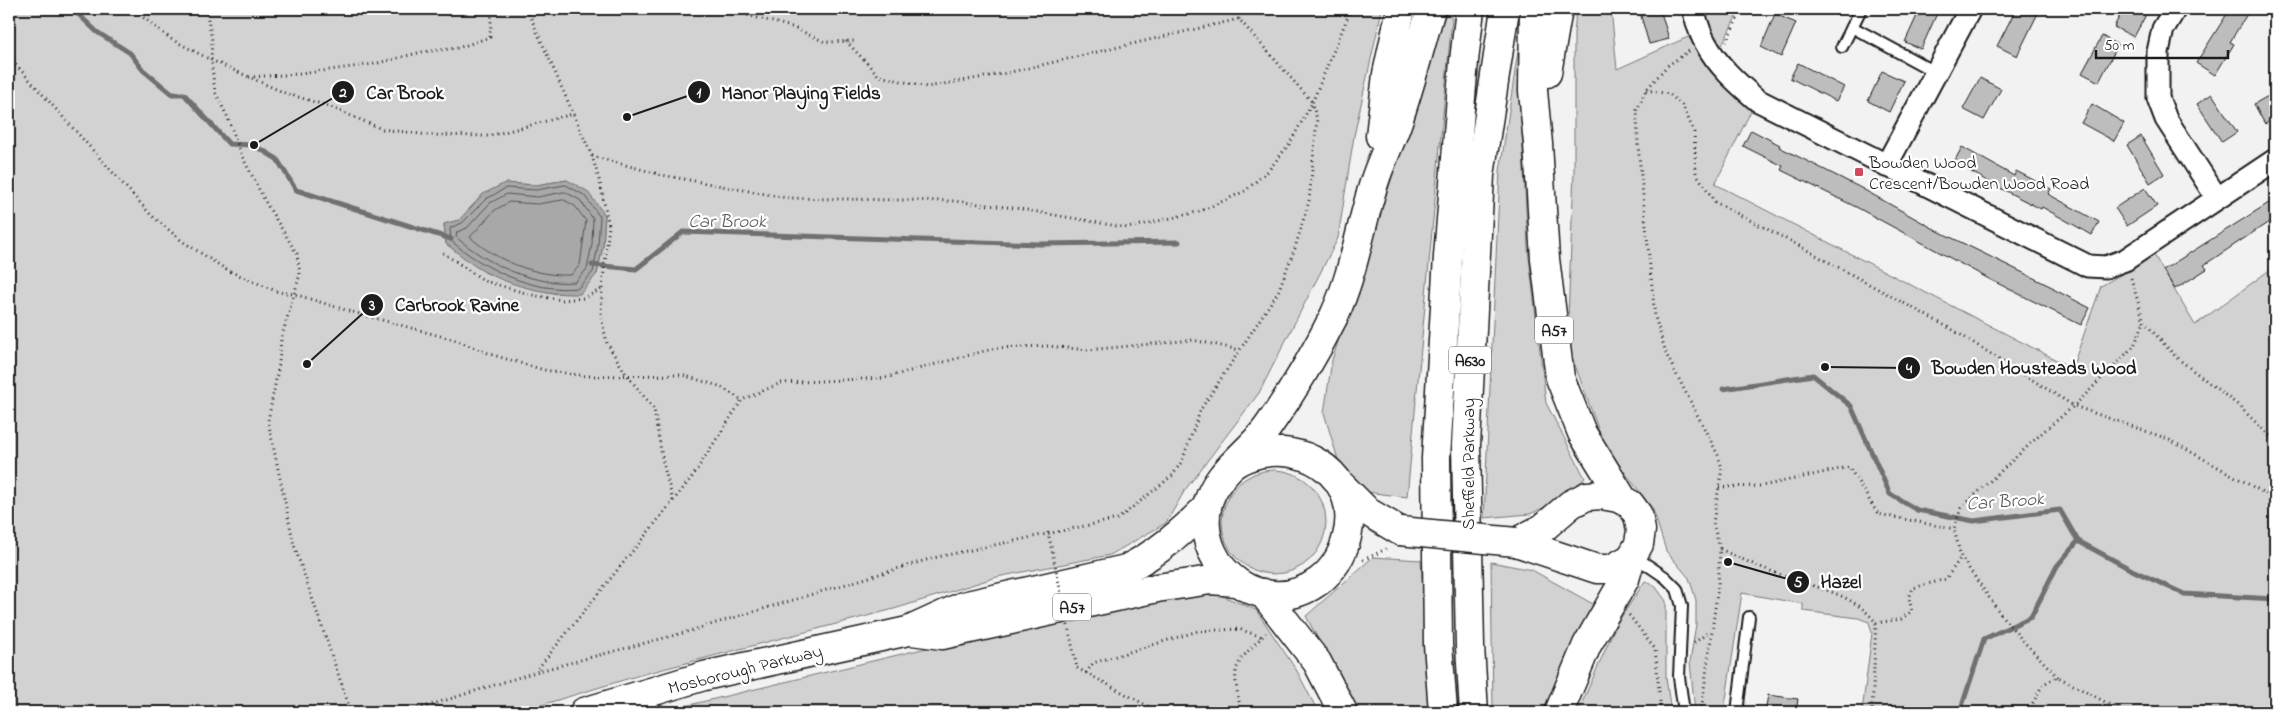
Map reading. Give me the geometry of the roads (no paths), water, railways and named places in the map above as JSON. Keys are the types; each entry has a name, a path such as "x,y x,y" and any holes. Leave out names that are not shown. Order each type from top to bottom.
{"highway":[{"path":"1375,180 1387,74 1401,9"},
{"name":"A57","path":"1340,484 1345,495 1349,521 1345,544 1339,560 1319,582 1292,593 1263,594 1236,582 1226,573 1210,549 1206,536 1207,507 1211,494 1231,466 1265,430 1293,389 1334,315 1354,263 1375,180 1397,123 1431,9"},
{"name":"Sheffield Parkway","path":"1443,712 1438,644 1436,458 1464,60 1470,9"},
{"name":"Sheffield Parkway","path":"1474,712 1470,647 1466,445 1480,175 1505,9"},
{"name":"A57","path":"1345,544 1362,534 1400,531 1516,542 1597,569 1611,569 1632,557 1639,544 1641,530 1638,515 1630,504 1624,501 1582,433 1560,378 1545,259 1533,91 1534,9"},
{"path":"1538,144 1558,9"},
{"name":"A57","path":"1231,466 1243,458 1256,454 1277,451 1297,454 1317,463 1368,512 1400,531"},
{"path":"1516,542 1543,528 1554,517 1579,499 1602,495 1624,501"},
{"name":"Mosborough Parkway","path":"584,712 704,676 908,631 963,606 1126,569 1166,545 1207,507"},
{"path":"1559,712 1587,645 1625,579 1632,557"},
{"name":"Mosborough Parkway","path":"908,631 942,635 1156,588 1211,580 1236,582"},
{"path":"1263,594 1317,662 1343,712"}],"street":[{"path":"1693,9 1704,41 1717,60 1734,81 1757,100 2088,266 2106,267 2125,260 2275,160"},
{"path":"1886,166 1970,9"},
{"path":"2176,9 2163,29 2158,52 2158,98 2166,119 2217,198"}],"lane":[{"path":"1842,47 1861,9"},
{"path":"1852,27 1937,73"},
{"path":"1632,557 1665,577 1676,589 1682,606 1679,678 1684,712"},
{"path":"1737,712 1749,617"}],"water":[{"path":"567,180 587,191 605,215 603,246 597,274 580,294 532,289 498,278 481,270 446,244 444,224 459,220 483,194 505,183 536,185"}],"waterway":[{"name":"Car Brook","path":"73,9 97,32 130,53 143,70 172,94 184,94 229,144 254,145 277,159 296,190 451,239"},
{"name":"Car Brook","path":"592,265 636,269 683,232 1040,244 1179,242"},
{"name":"Car Brook","path":"1723,389 1813,375 1851,406 1890,494 1917,510 1974,521 2060,510 2078,541 2132,570 2184,594 2275,599"},
{"path":"1960,712 1984,639 2031,617 2057,566 2078,541"}],"place":[{"name":"Manor Playing Fields","path":"627,117"},
{"name":"Car Brook","path":"254,145"},
{"name":"Bowden Wood Crescent/Bowden Wood Road","path":"1859,172"},
{"name":"Carbrook Ravine","path":"307,364"},
{"name":"Bowden Housteads Wood","path":"1825,367"},
{"name":"Hazel","path":"1728,562"}]}
